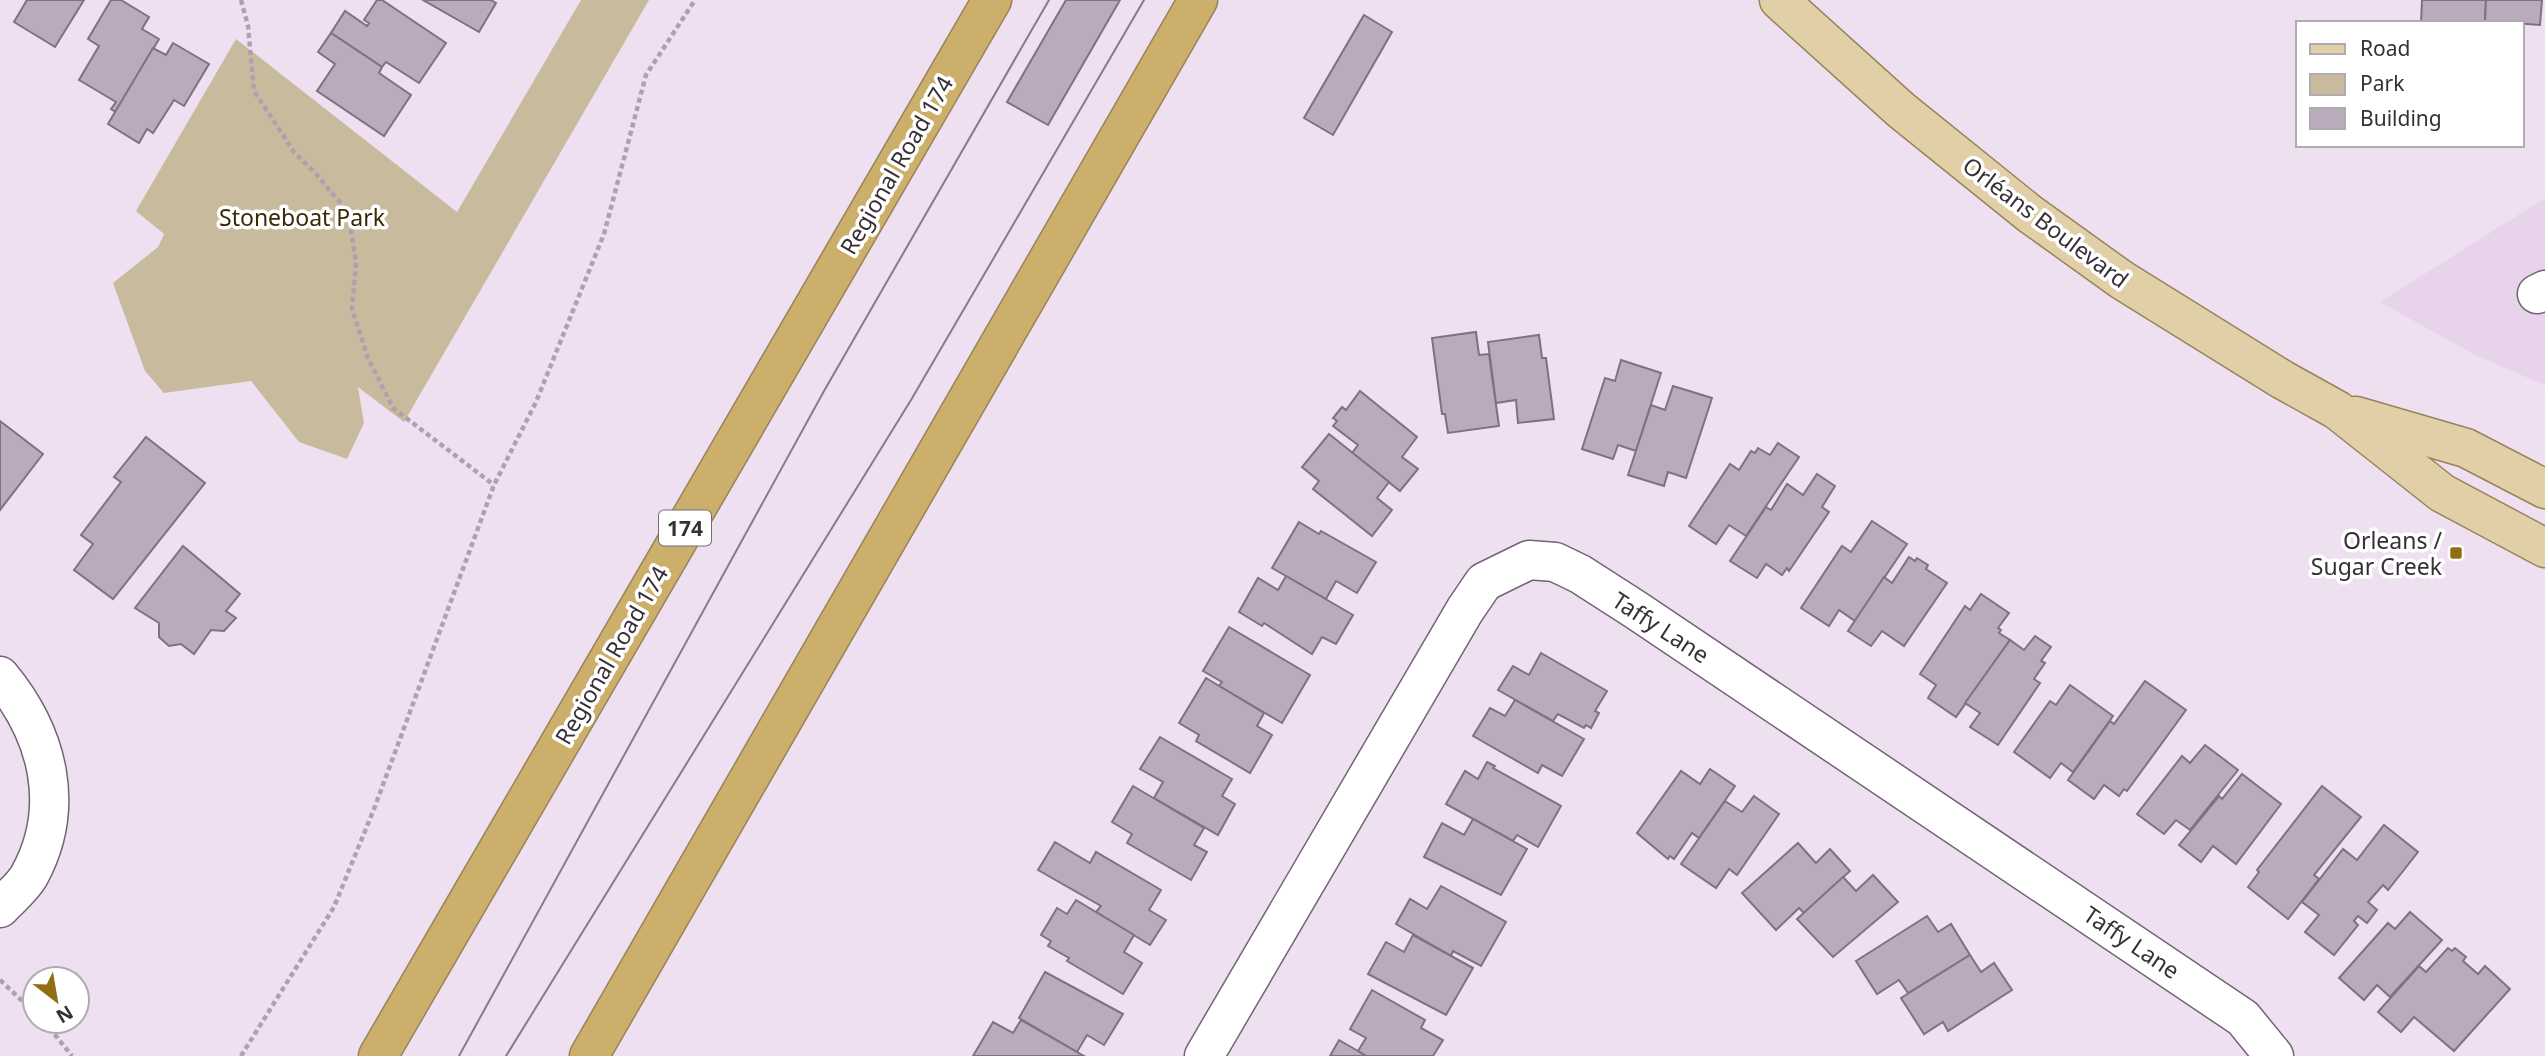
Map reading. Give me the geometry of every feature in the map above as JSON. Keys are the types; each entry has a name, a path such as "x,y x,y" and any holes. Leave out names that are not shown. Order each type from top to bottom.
{"highway":[{"name":"Regional Road 174","path":"378,1056 992,0"},
{"path":"589,1056 1198,0"}],"main road":[{"name":"Orléans Boulevard","path":"1779,0 1901,110 2030,214 2122,280 2283,380 2337,410 2442,492 2545,548"},
{"name":"Orléans Boulevard","path":"2337,410 2466,448 2545,489"}],"street":[{"name":"Taffy Lane","path":"1204,1056 1465,610 1484,582 1529,561 1555,562 1580,574 1636,610 2244,1018 2274,1056"},
{"path":"0,676 15,694 41,741 51,786 48,828 28,877 0,908"}],"path":[{"path":"241,0 248,26 254,92 294,152 348,212 356,261 352,309 368,358 393,408 494,485"},
{"path":"242,1056 334,907 374,809 494,485 536,401 604,234 646,75 695,0"},
{"path":"0,980 21,1000"},
{"path":"55,1035 72,1056"}],"shaded area":[{"path":"2545,198 2545,385 2475,355 2380,302"}],"green space":[{"name":"Stoneboat Park","path":"581,0 649,0 404,422 358,387 364,423 347,459 299,442 251,381 164,393 145,371 113,283 158,247 164,234 136,211 236,39 457,212"}],"building":[{"path":"27,0 84,0 55,47 14,22"},
{"path":"111,0 121,0 149,17 142,29 159,39 116,112 111,109 116,102 79,80 99,46 88,39"},
{"path":"377,0 382,0 446,43 419,83 386,62 382,67 331,33 345,11 367,26 369,23 364,20"},
{"path":"423,0 491,0 496,3 479,32"},
{"path":"1066,0 1120,0 1048,125 1007,102"},
{"path":"2422,0 2486,0 2485,21 2421,21"},
{"path":"2486,0 2542,0 2540,25 2524,24 2524,21 2485,21"},
{"path":"1364,15 1392,32 1333,135 1304,118"},
{"path":"331,33 382,67 379,73 411,95 384,136 317,91 335,64 318,52"},
{"path":"173,43 209,64 184,106 174,100 153,133 147,129 139,143 108,124 153,48 166,55"},
{"path":"1476,332 1479,355 1489,354 1499,426 1448,433 1445,414 1442,414 1432,338"},
{"path":"1539,335 1542,358 1546,358 1554,419 1518,423 1516,400 1496,403 1488,342"},
{"path":"1621,360 1661,373 1636,451 1618,445 1613,459 1582,449 1605,378 1615,381"},
{"path":"1673,386 1712,398 1686,478 1668,472 1664,486 1628,475 1651,405 1665,410"},
{"path":"1360,391 1417,437 1402,457 1418,469 1400,491 1352,453 1358,445 1333,426 1337,421 1333,418 1342,407 1346,410"},
{"path":"0,421 43,454 0,510"},
{"path":"1329,434 1389,482 1377,498 1392,510 1372,536 1313,489 1319,481 1302,467"},
{"path":"146,437 205,483 113,599 74,570 93,544 81,535 121,482 114,477"},
{"path":"1778,443 1799,457 1746,536 1729,525 1716,544 1689,526 1730,464 1739,470 1751,451 1755,453 1758,448 1770,455"},
{"path":"1817,474 1835,486 1822,507 1829,512 1789,571 1787,568 1782,575 1766,564 1757,578 1730,561 1766,507 1771,510 1787,484 1803,495"},
{"path":"1872,521 1907,544 1855,621 1839,610 1829,626 1801,608 1842,546 1851,552"},
{"path":"1299,522 1319,534 1321,531 1376,562 1357,593 1336,581 1326,599 1272,568"},
{"path":"183,546 240,594 226,611 236,618 224,631 211,630 194,654 181,644 169,646 159,637 159,623 135,608"},
{"path":"1909,557 1915,561 1917,558 1928,565 1926,569 1947,583 1904,646 1882,631 1871,646 1848,631 1884,577 1892,583"},
{"path":"1286,576 1353,615 1336,644 1322,637 1312,654 1264,623 1262,626 1239,612 1258,578 1278,590"},
{"path":"1981,594 2009,613 1998,628 2001,630 1999,633 2010,640 1956,717 1928,698 1936,685 1920,674 1965,606 1970,610"},
{"path":"1229,627 1310,675 1282,723 1219,686 1222,682 1203,671"},
{"path":"2035,636 2051,647 2041,661 2045,663 2034,679 2040,683 1998,745 1970,727 1980,713 1965,703 2010,640 2024,650"},
{"path":"1541,653 1607,691 1595,711 1599,713 1591,728 1586,725 1584,728 1558,714 1553,721 1498,690 1513,666 1529,675"},
{"path":"1206,678 1264,713 1257,726 1272,735 1250,773 1196,741 1199,735 1179,723"},
{"path":"2145,681 2186,710 2127,791 2124,789 2119,796 2104,785 2094,799 2068,780 2110,721 2114,724"},
{"path":"2070,685 2113,716 2073,772 2061,763 2050,778 2014,752 2050,701 2056,705"},
{"path":"1515,700 1584,739 1562,776 1542,765 1538,773 1473,736 1490,708 1505,716"},
{"path":"1160,737 1232,779 1222,796 1235,804 1218,835 1154,798 1163,782 1140,769"},
{"path":"2205,745 2238,770 2190,830 2176,820 2164,834 2137,814 2182,756 2190,763"},
{"path":"1487,762 1561,806 1538,847 1517,835 1513,841 1446,804 1465,771 1478,779"},
{"path":"1710,769 1735,786 1699,838 1692,833 1674,859 1670,856 1668,859 1637,833 1681,771 1700,784"},
{"path":"2242,774 2281,804 2236,864 2213,846 2201,862 2179,845 2219,796 2222,799"},
{"path":"1133,786 1204,828 1194,845 1207,852 1191,880 1127,843 1132,834 1112,822"},
{"path":"2322,786 2361,817 2314,875 2319,879 2288,919 2248,887 2259,872 2257,870"},
{"path":"1754,796 1779,814 1737,875 1729,869 1716,888 1681,864 1725,801 1742,812"},
{"path":"1473,819 1527,849 1501,895 1424,857 1442,823 1464,835"},
{"path":"2384,825 2418,852 2388,890 2383,885 2368,902 2377,910 2367,923 2358,916 2354,921 2358,925 2334,955 2305,932 2319,915 2302,902 2343,849 2357,860"},
{"path":"1055,842 1090,863 1096,852 1161,890 1149,910 1166,920 1150,945 1096,912 1101,906 1038,870"},
{"path":"1798,843 1816,863 1830,849 1850,871 1804,913 1799,908 1776,930 1742,893"},
{"path":"1873,875 1898,902 1833,957 1797,919 1843,877 1856,891"},
{"path":"1441,886 1506,922 1481,966 1453,951 1451,956 1396,924 1410,899 1427,909"},
{"path":"1076,900 1134,935 1124,952 1142,963 1123,994 1067,961 1069,958 1048,946 1051,941 1041,935 1057,908 1067,914"},
{"path":"2410,912 2442,940 2390,997 2377,985 2364,1000 2339,978 2388,923 2395,929"},
{"path":"1927,916 1938,932 1951,924 1970,955 1908,993 1899,980 1877,994 1856,961"},
{"path":"1413,935 1473,968 1446,1015 1368,974 1386,942 1404,952"},
{"path":"2448,948 2452,951 2455,948 2466,957 2463,961 2478,974 2485,966 2510,989 2454,1051 2414,1017 2401,1032 2378,1012 2419,966 2426,972"},
{"path":"1970,955 1981,972 1994,963 2012,990 1948,1031 1943,1022 1924,1034 1901,998"},
{"path":"1045,972 1123,1014 1104,1045 1087,1035 1077,1052 1019,1018"},
{"path":"1372,990 1425,1020 1421,1028 1443,1040 1433,1056 1366,1056 1358,1051 1366,1038 1350,1029"},
{"path":"1021,1020 1084,1056 973,1056 993,1022 1013,1033"},
{"path":"1339,1040 1358,1051 1366,1056 1330,1056"}],"tram line":[{"path":"459,1056 824,391 1049,0"},
{"path":"506,1056 911,400 1144,0"}],"place":[{"name":"Orleans / Sugar Creek","path":"2456,553"}]}
